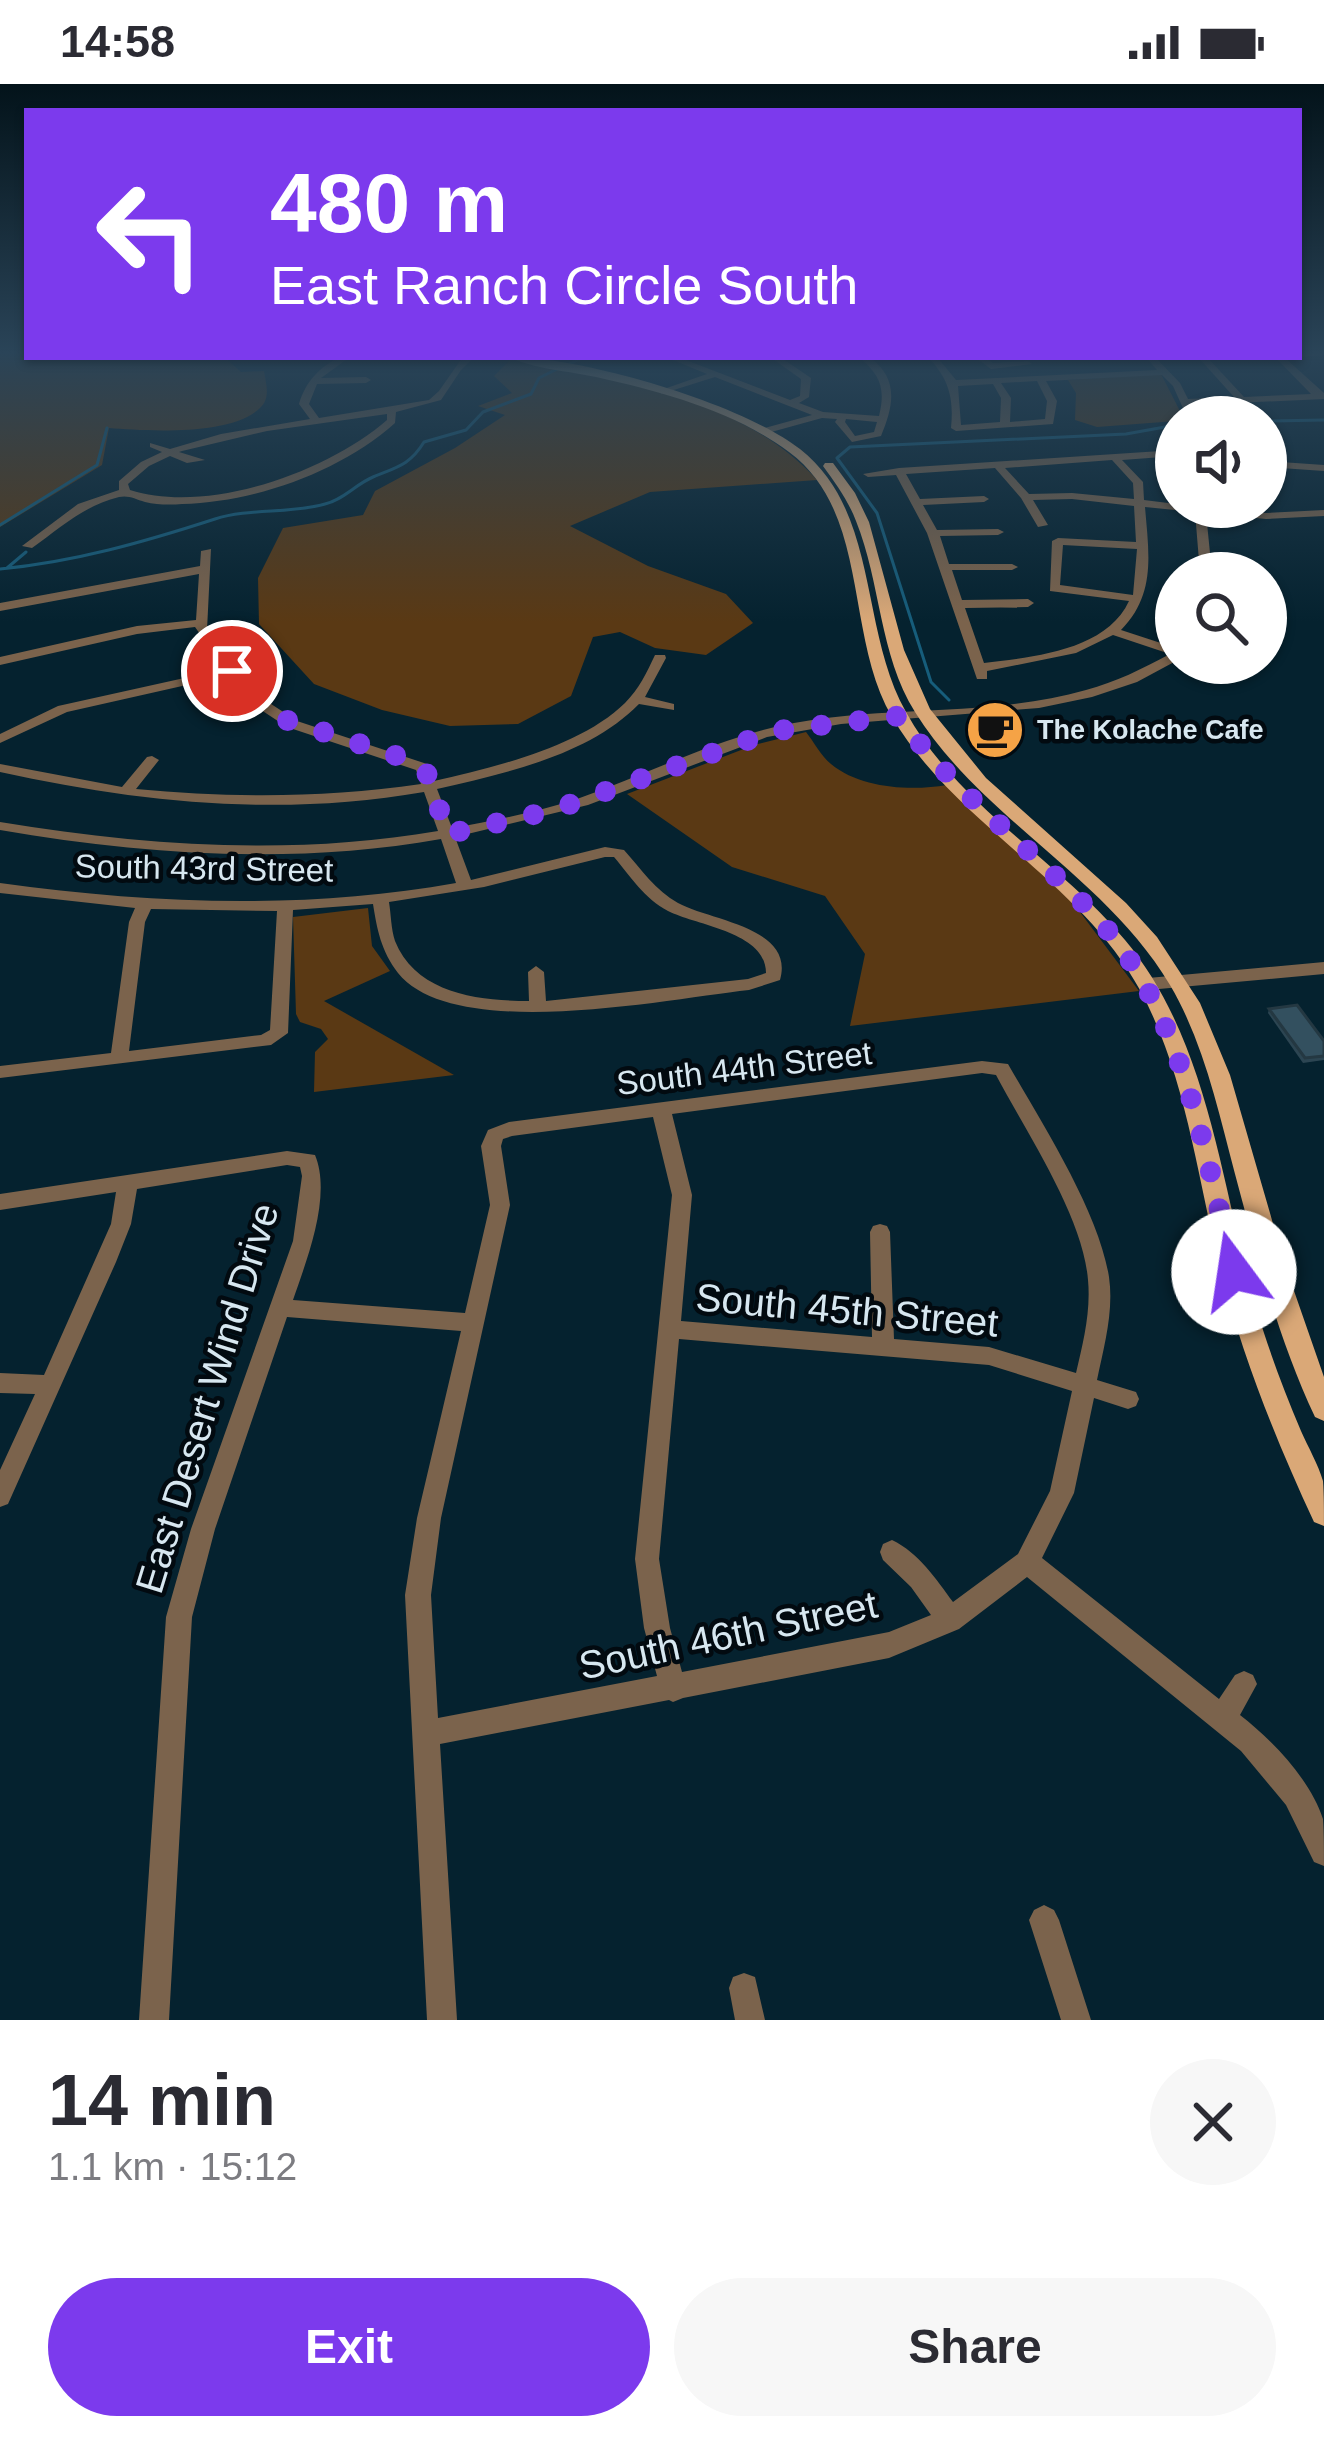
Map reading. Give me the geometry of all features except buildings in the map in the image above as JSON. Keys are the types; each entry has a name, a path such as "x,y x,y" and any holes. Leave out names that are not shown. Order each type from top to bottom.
{"main road":[{"path":"783,441 831,490 843,510 884,680 912,714 1125,911 1179,982 1216,1066 1295,1340 1324,1409"},
{"path":"791,441 817,455 848,488 863,520 907,678 912,714 935,763 1097,917 1148,984 1180,1070 1251,1336 1324,1514"},
{"path":"865,597 884,597"}],"street":[{"path":"125,492 127,476 172,454 224,441"},
{"path":"28,546 82,506 125,492 171,508 320,466 362,441"},
{"path":"154,445 200,460"},
{"path":"868,473 1155,454"},
{"path":"899,471 933,533 980,672 1057,656 1113,631 1138,599 1138,482 1114,457"},
{"path":"292,459 320,466"},
{"path":"998,465 1027,497 1042,525"},
{"path":"1287,465 1324,468"},
{"path":"1027,497 1155,504"},
{"path":"920,502 985,499"},
{"path":"1287,512 1324,513"},
{"path":"933,533 998,532"},
{"path":"1138,599 1054,588 1058,541 1139,546"},
{"path":"207,551 199,622 205,640 260,703 280,718 416,762 432,787 464,886"},
{"path":"944,567 1012,567"},
{"path":"0,607 205,568"},
{"path":"957,604 1028,604"},
{"path":"0,661 136,630 199,622"},
{"path":"1113,631 1155,646"},
{"path":"0,768 126,791 282,799 432,787 494,772 610,724 639,700 660,658"},
{"path":"0,826 80,839 214,850 333,848 448,834 554,810 774,731 1074,697 1155,668"},
{"path":"0,739 63,709 232,671"},
{"path":"639,700 669,706"},
{"path":"126,791 152,760"},
{"name":"South 43rd Street","path":"7,889 145,903 285,905 464,886 605,852 619,853 652,892 673,907 760,940 774,963 774,976 749,984 538,1008"},
{"path":"0,908 7,889"},
{"path":"380,898 385,940 403,970 450,997 508,1009 538,1008 536,972"},
{"path":"119,1058 137,922 145,903"},
{"path":"0,1072 265,1041 279,1033 285,905"},
{"path":"1148,984 1324,968"},
{"name":"South 44th Street","path":"474,1323 500,1205 491,1147 495,1135 982,1066 1002,1069 1081,1216 1096,1258 1100,1300 1086,1386"},
{"path":"661,1109 682,1195 647,1559 673,1689"},
{"name":"East Desert Wind Drive","path":"128,1180 287,1158 308,1160 312,1176 309,1211 280,1308 203,1529 179,1617 154,2020"},
{"path":"0,1202 128,1180 114,1243 0,1496"},
{"path":"880,1232 883,1346"},
{"path":"280,1308 474,1323 418,1595 442,2020"},
{"name":"South 45th Street","path":"670,1329 989,1356 1128,1399"},
{"path":"0,1383 50,1385"},
{"path":"1086,1386 1062,1493 1028,1562 1224,1715 1275,1766 1296,1795 1324,1852"},
{"path":"892,1552 920,1578 950,1620"},
{"name":"South 46th Street","path":"424,1734 889,1645 950,1620 1028,1562"},
{"path":"1224,1715 1244,1684"},
{"path":"1044,1920 1076,2020"},
{"path":"744,1988 750,2020"}],"shaded area":[{"path":"0,441 106,441 102,465 0,527"},
{"path":"465,441 770,441 817,480 650,492 570,526 648,566 726,594 753,623 706,655 655,648 620,632 593,637 571,696 518,724 450,726 382,710 314,684 259,624 258,578 283,528 363,515 375,491"},
{"path":"806,732 827,761 857,779 903,788 947,785 1074,904 1139,991 850,1026 865,954 825,896 732,867 627,794 754,745"},
{"path":"368,908 372,946 390,971 324,1001 454,1075 314,1092 315,1052 328,1039 321,1029 300,1022 296,1014 293,917"}],"waterway":[{"path":"0,525 97,465 103,441"},
{"path":"7,568 109,550 228,516 332,502 402,464 426,441"},
{"path":"949,700 931,682 877,513 837,458 850,447 970,441"},
{"path":"7,568 26,552"},
{"path":"0,569 7,568"}],"place":[{"name":"The Kolache Cafe","path":"995,730"}],"route":[{"path":"232,671 280,718 416,762 427,774 448,834 554,810 774,731 899,716 935,763 1097,917 1148,984 1180,1070 1234,1272"}]}
